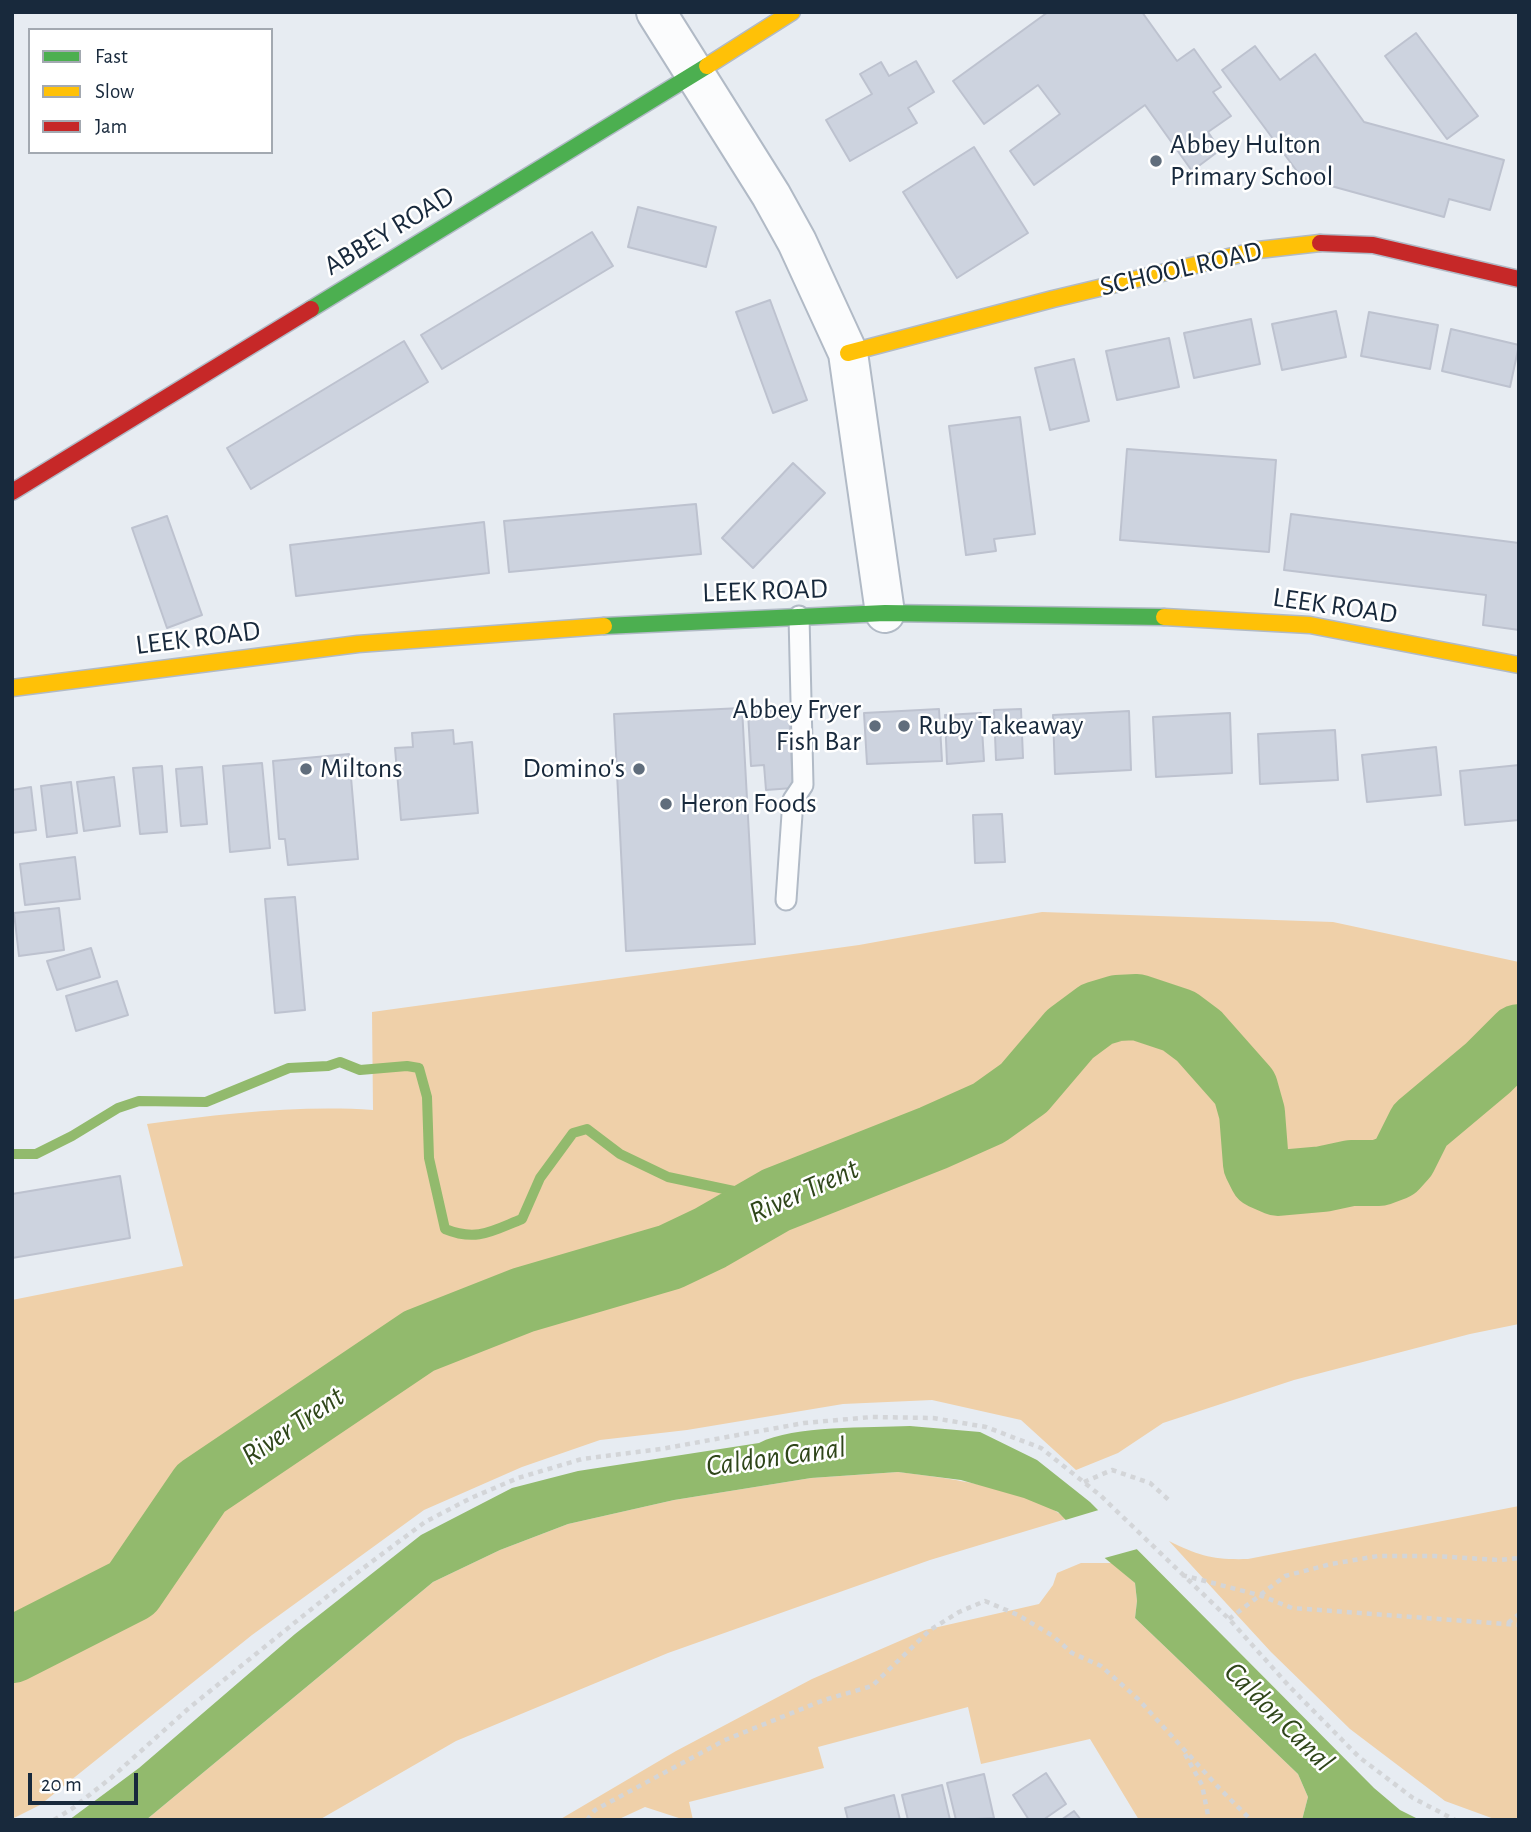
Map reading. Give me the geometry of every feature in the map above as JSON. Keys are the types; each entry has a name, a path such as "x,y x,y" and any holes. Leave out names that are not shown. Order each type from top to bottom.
{"street":[{"path":"656,12 791,230 848,353 885,613"},
{"name":"ABBEY ROAD","path":"12,492 694,75 792,12"},
{"name":"SCHOOL ROAD","path":"848,353 1065,296 1258,250 1299,244 1334,242 1373,245 1519,279"},
{"name":"LEEK ROAD","path":"12,688 358,644 549,628 885,613 1136,616 1310,625 1519,665"}],"lane":[{"path":"786,900 793,800 803,785 799,616"}],"path":[{"path":"54,1820 83,1800 189,1708 350,1578 425,1522 517,1478 582,1459 661,1449 804,1423 872,1418 921,1418 986,1427 1041,1448 1084,1482 1229,1619 1289,1686 1359,1757 1413,1798 1455,1820"},
{"path":"1084,1482 1112,1470 1150,1483 1171,1502"},
{"path":"1229,1619 1285,1576 1331,1564 1378,1556 1519,1558"},
{"path":"1181,1574 1259,1595 1292,1608 1519,1625"},
{"path":"587,1820 595,1810 725,1740 824,1700 872,1686 930,1630 985,1601 1018,1615 1053,1636 1072,1653 1101,1666 1138,1699 1251,1820"},
{"path":"1507,1623 1519,1614"},
{"path":"1181,1747 1202,1785 1209,1820"}],"shaded area":[{"path":"1042,912 1333,922 1519,962 1519,1324 1470,1334 1294,1380 1163,1423 1118,1453 1076,1470 1021,1420 932,1400 843,1404 687,1430 600,1440 522,1467 424,1510 252,1635 40,1805 12,1819 12,1300 183,1266 147,1124 289,1110 373,1110 372,1012 859,945"},
{"path":"898,1472 962,1481 1011,1492 1052,1509 1066,1519 930,1560 668,1653 456,1741 319,1820 146,1820 433,1582 500,1550 568,1524 674,1500 811,1478"},
{"path":"1519,1506 1519,1820 1497,1820 1445,1801 1350,1729 1271,1652 1169,1541 1207,1556 1248,1559"},
{"path":"1081,1563 1112,1563 1135,1583 1135,1618 1298,1774 1308,1797 1302,1820 1139,1820 1090,1739 981,1764 968,1707 818,1747 824,1768 689,1802 693,1820 645,1807 617,1820 559,1820 676,1751 812,1679 925,1630 1039,1604 1053,1585 1057,1573"}],"water":[{"name":"Caldon Canal","path":"910,1426 980,1432 1037,1460 1090,1502 1374,1788 1400,1810 1420,1820 1302,1820 1308,1797 1298,1774 1135,1618 1135,1583 1095,1550 1058,1512 1024,1498 961,1480 898,1472 811,1478 674,1500 568,1524 500,1550 433,1582 146,1820 69,1820 139,1768 295,1634 421,1535 512,1488 578,1471 759,1443 774,1437 811,1430"}],"pier":[{"path":"1102,1509 1141,1548 1101,1559 1062,1521"}],"building":[{"path":"1048,12 1142,12 1177,61 1194,49 1221,87 1213,92 1231,116 1208,132 1220,150 1192,171 1145,105 1034,185 1010,151 1060,114 1038,85 984,124 953,81"},
{"path":"1416,33 1478,116 1447,139 1385,56"},
{"path":"1255,46 1280,80 1315,54 1364,122 1504,160 1490,210 1449,199 1444,217 1302,178 1222,70"},
{"path":"916,61 934,92 908,108 917,123 850,161 826,120 872,94 860,74 881,62 889,76"},
{"path":"974,147 1028,233 957,278 903,192"},
{"path":"638,207 716,227 706,267 628,247"},
{"path":"592,232 613,266 442,369 421,335"},
{"path":"770,300 807,400 773,413 736,312"},
{"path":"1336,311 1346,357 1282,370 1272,324"},
{"path":"1369,312 1438,325 1430,369 1361,356"},
{"path":"1251,319 1260,364 1194,378 1184,333"},
{"path":"1451,329 1519,345 1510,387 1442,371"},
{"path":"1169,338 1179,387 1117,400 1106,351"},
{"path":"404,341 428,382 251,489 227,448"},
{"path":"1074,359 1089,421 1050,430 1035,368"},
{"path":"1020,417 1035,534 994,539 996,551 966,555 949,426"},
{"path":"1127,449 1276,460 1269,552 1120,540"},
{"path":"793,463 825,493 753,568 722,538"},
{"path":"696,504 701,554 509,572 504,521"},
{"path":"1291,514 1519,543 1519,630 1483,625 1486,595 1284,570"},
{"path":"167,516 202,615 167,628 132,528"},
{"path":"484,522 489,573 296,596 290,545"},
{"path":"742,708 755,944 626,951 614,714"},
{"path":"939,709 942,761 867,764 864,713"},
{"path":"1021,709 1023,758 996,760 994,710"},
{"path":"789,710 793,788 766,790 764,765 751,766 748,712"},
{"path":"1129,711 1131,770 1055,774 1053,715"},
{"path":"981,713 984,761 947,764 945,715"},
{"path":"1230,713 1232,773 1156,777 1153,717"},
{"path":"453,730 454,744 472,742 478,813 401,820 395,748 413,747 412,733"},
{"path":"1335,730 1338,780 1260,784 1258,734"},
{"path":"1436,747 1441,795 1367,802 1362,755"},
{"path":"349,754 358,859 288,865 285,839 279,839 273,761"},
{"path":"262,763 270,848 230,852 223,766"},
{"path":"1519,765 1519,820 1465,825 1460,771"},
{"path":"162,766 167,832 140,834 133,768"},
{"path":"202,767 207,824 181,826 176,769"},
{"path":"114,777 120,826 84,831 77,782"},
{"path":"71,782 77,833 47,837 41,786"},
{"path":"31,787 36,830 12,833 12,790"},
{"path":"1002,814 1005,862 975,863 973,815"},
{"path":"75,857 80,899 25,905 20,864"},
{"path":"295,897 305,1010 275,1013 265,899"},
{"path":"59,908 64,950 19,956 14,913"},
{"path":"91,948 100,977 57,990 47,961"},
{"path":"117,981 128,1015 76,1031 66,996"},
{"path":"120,1176 130,1238 12,1258 12,1194"},
{"path":"1046,1773 1066,1804 1043,1820 1029,1820 1013,1795"},
{"path":"984,1774 994,1818 956,1820 947,1783"},
{"path":"942,1785 950,1820 908,1820 902,1795"},
{"path":"894,1795 900,1820 848,1820 845,1808"},
{"path":"1074,1811 1081,1820 1061,1820"}],"waterway":[{"name":"River Trent","path":"12,1650 132,1589 201,1488 419,1341 523,1300 670,1257 710,1238 776,1200 989,1113 1024,1088 1070,1034 1097,1014 1117,1008 1137,1007 1179,1021 1199,1036 1245,1088 1252,1113 1256,1164 1262,1176 1278,1183 1323,1179 1351,1173 1379,1173 1395,1167 1404,1157 1420,1125 1488,1068 1519,1037"},
{"path":"12,1154 36,1154 118,1108 139,1101 206,1102 289,1068 328,1066 340,1062 360,1070 407,1066 419,1068 427,1097 429,1158 445,1229 456,1233 476,1235 522,1219 540,1178 573,1133 587,1129 620,1154 668,1177 776,1200"}],"traffic: fast":[{"path":"311,309 707,66"},
{"path":"604,626 885,613 1164,617"}],"traffic: slow":[{"path":"707,66 792,12"},
{"path":"848,353 1053,299 1258,250 1320,243"},
{"path":"1164,617 1310,625 1519,665"},
{"path":"12,688 358,644 604,626"}],"traffic: jam":[{"path":"1320,243 1373,245 1519,279"},
{"path":"12,492 311,309"}],"place":[{"name":"Abbey Hulton Primary School","path":"1156,161"},
{"name":"Abbey Fryer Fish Bar","path":"875,726"},
{"name":"Ruby Takeaway","path":"904,726"},
{"name":"Miltons","path":"306,769"},
{"name":"Domino's","path":"639,769"},
{"name":"Heron Foods","path":"666,804"}]}
